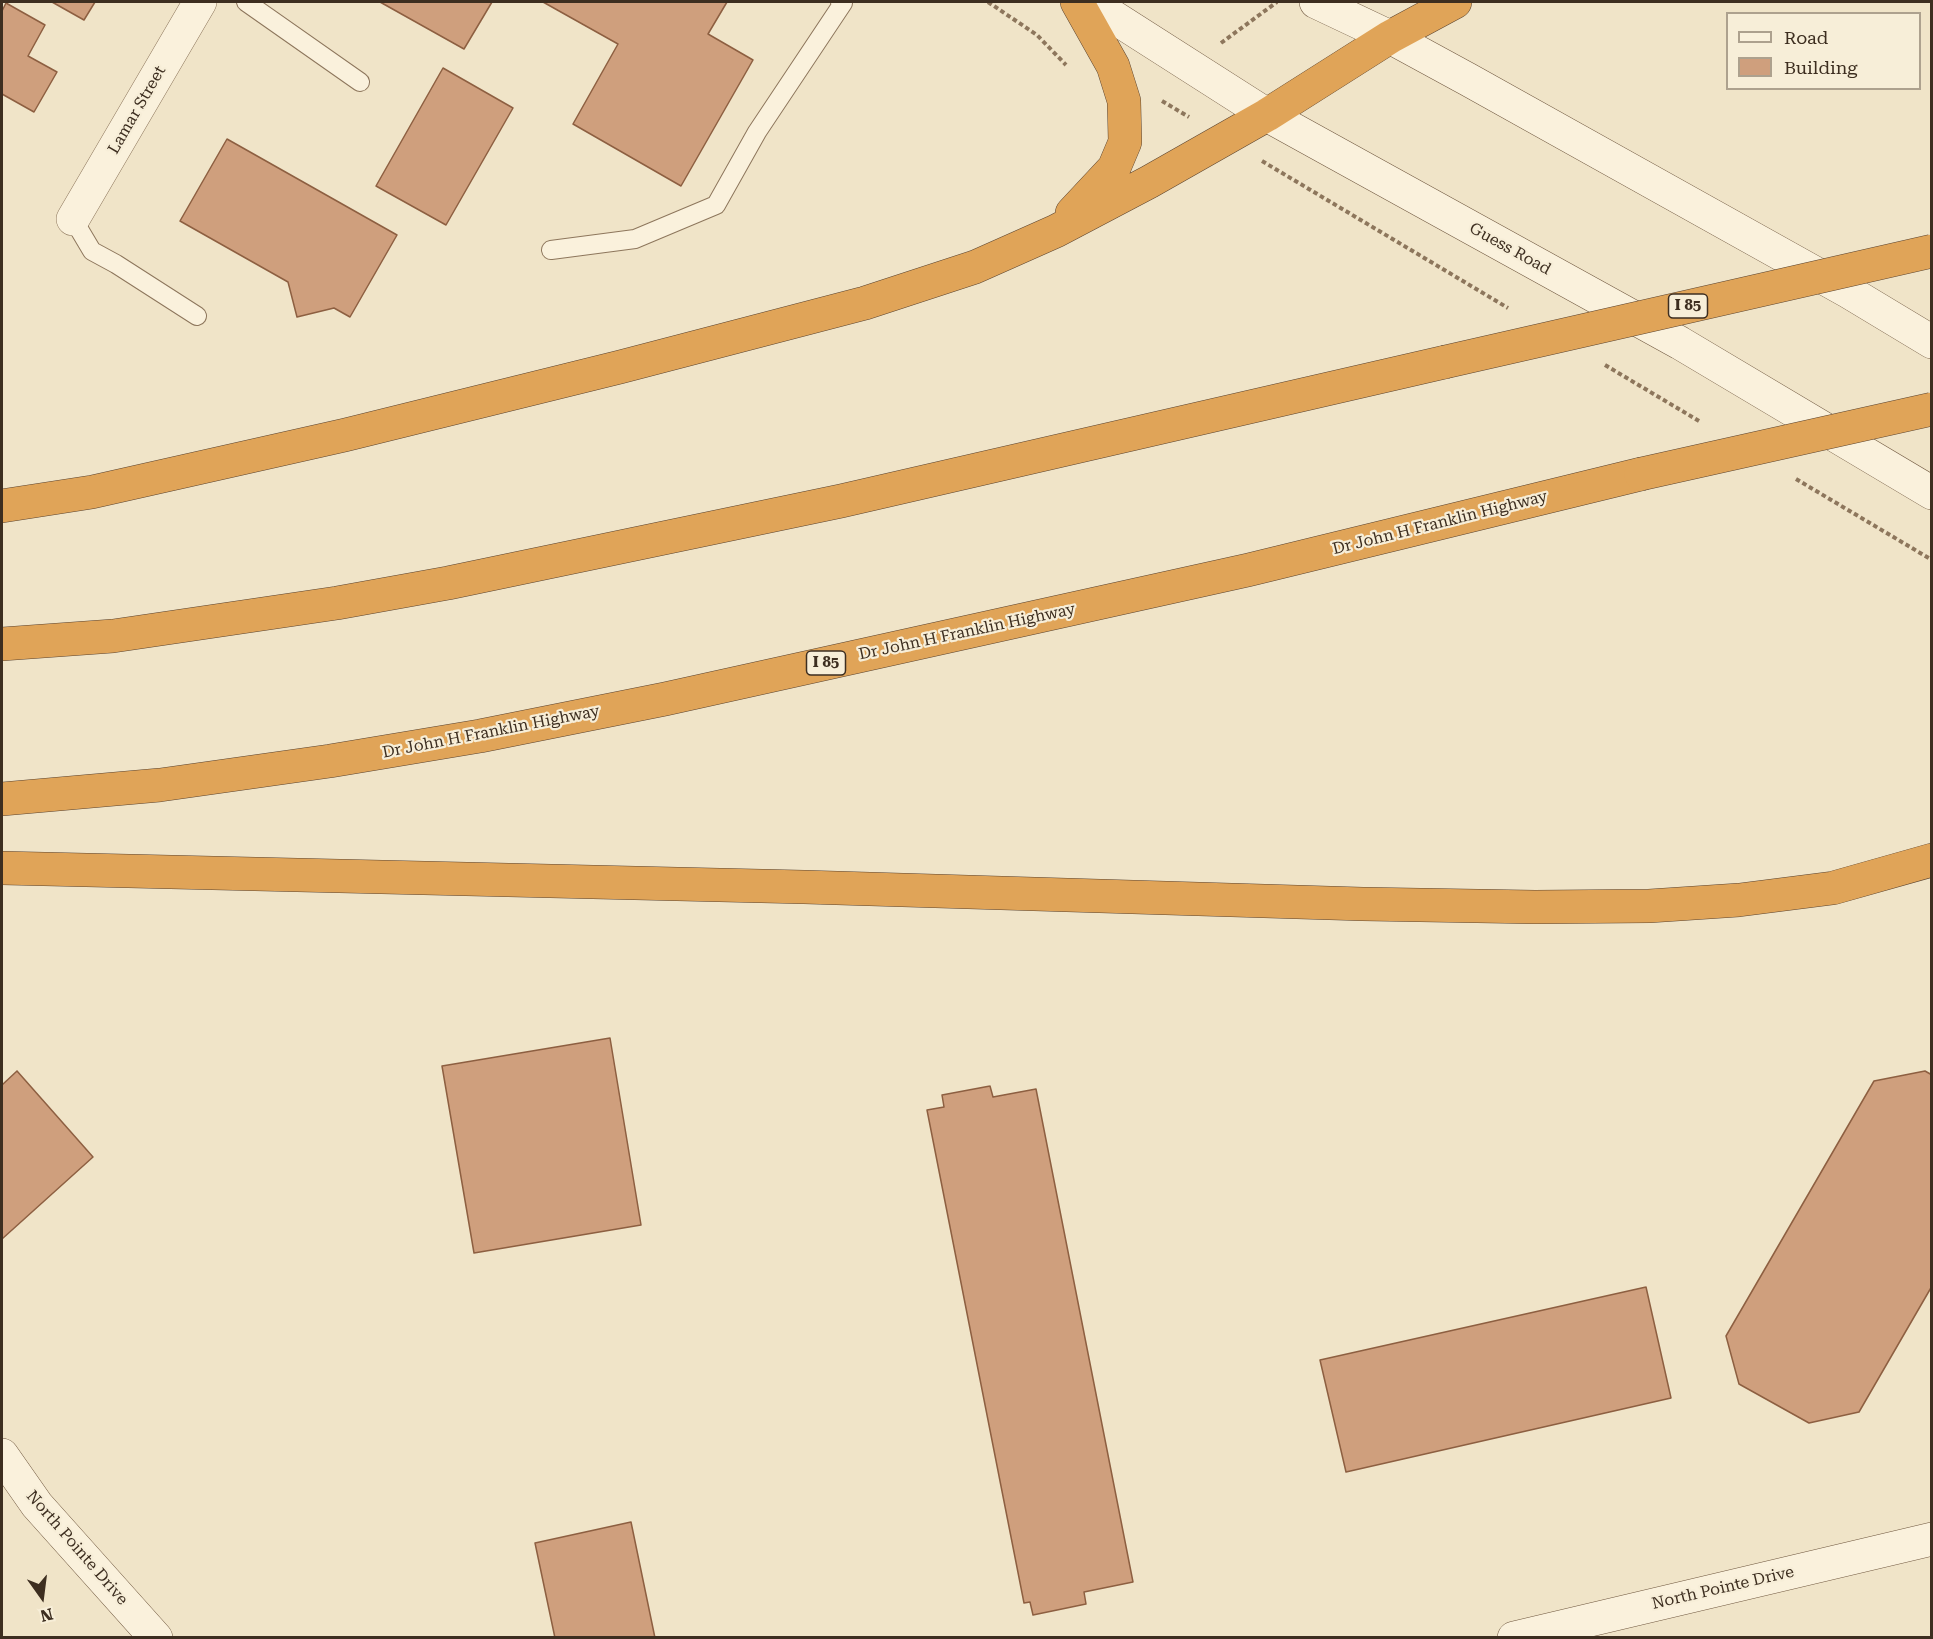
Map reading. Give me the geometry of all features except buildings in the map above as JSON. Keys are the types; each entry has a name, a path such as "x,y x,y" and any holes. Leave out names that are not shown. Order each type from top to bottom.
{"highway":[{"path":"1056,231 1114,168 1125,142 1124,101 1113,66 1077,2"},
{"path":"2,506 92,492 334,437 787,324 865,303 975,267 1056,231 1149,182 1267,115 1390,37 1455,2"},
{"name":"I 85","path":"2,644 113,636 337,603 448,583 841,501 1932,251"},
{"name":"Dr John H Franklin Highway","path":"2,799 160,785 330,761 491,734 665,699 1236,573 1641,474 1932,409"},
{"path":"2,868 1535,907 1649,906 1739,900 1833,888 1932,860"}],"main road":[{"name":"Lamar Street","path":"73,219 200,2"},
{"name":"Guess Road","path":"1090,2 1267,115 1680,343 1932,493"},
{"path":"1316,2 1390,37 1849,292 1932,342"},
{"name":"North Pointe Drive","path":"2,1455 37,1505 156,1638"},
{"name":"North Pointe Drive","path":"1514,1638 1932,1539"}],"lane":[{"path":"246,2 360,82"},
{"path":"551,250 635,239 716,205 757,132 843,3 840,2"},
{"path":"73,219 92,250 196,316"}],"path":[{"path":"987,2 1037,34 1070,69"},
{"path":"1124,101 1150,94 1511,309"},
{"path":"1603,364 1706,426"},
{"path":"1788,474 1932,560"}]}
